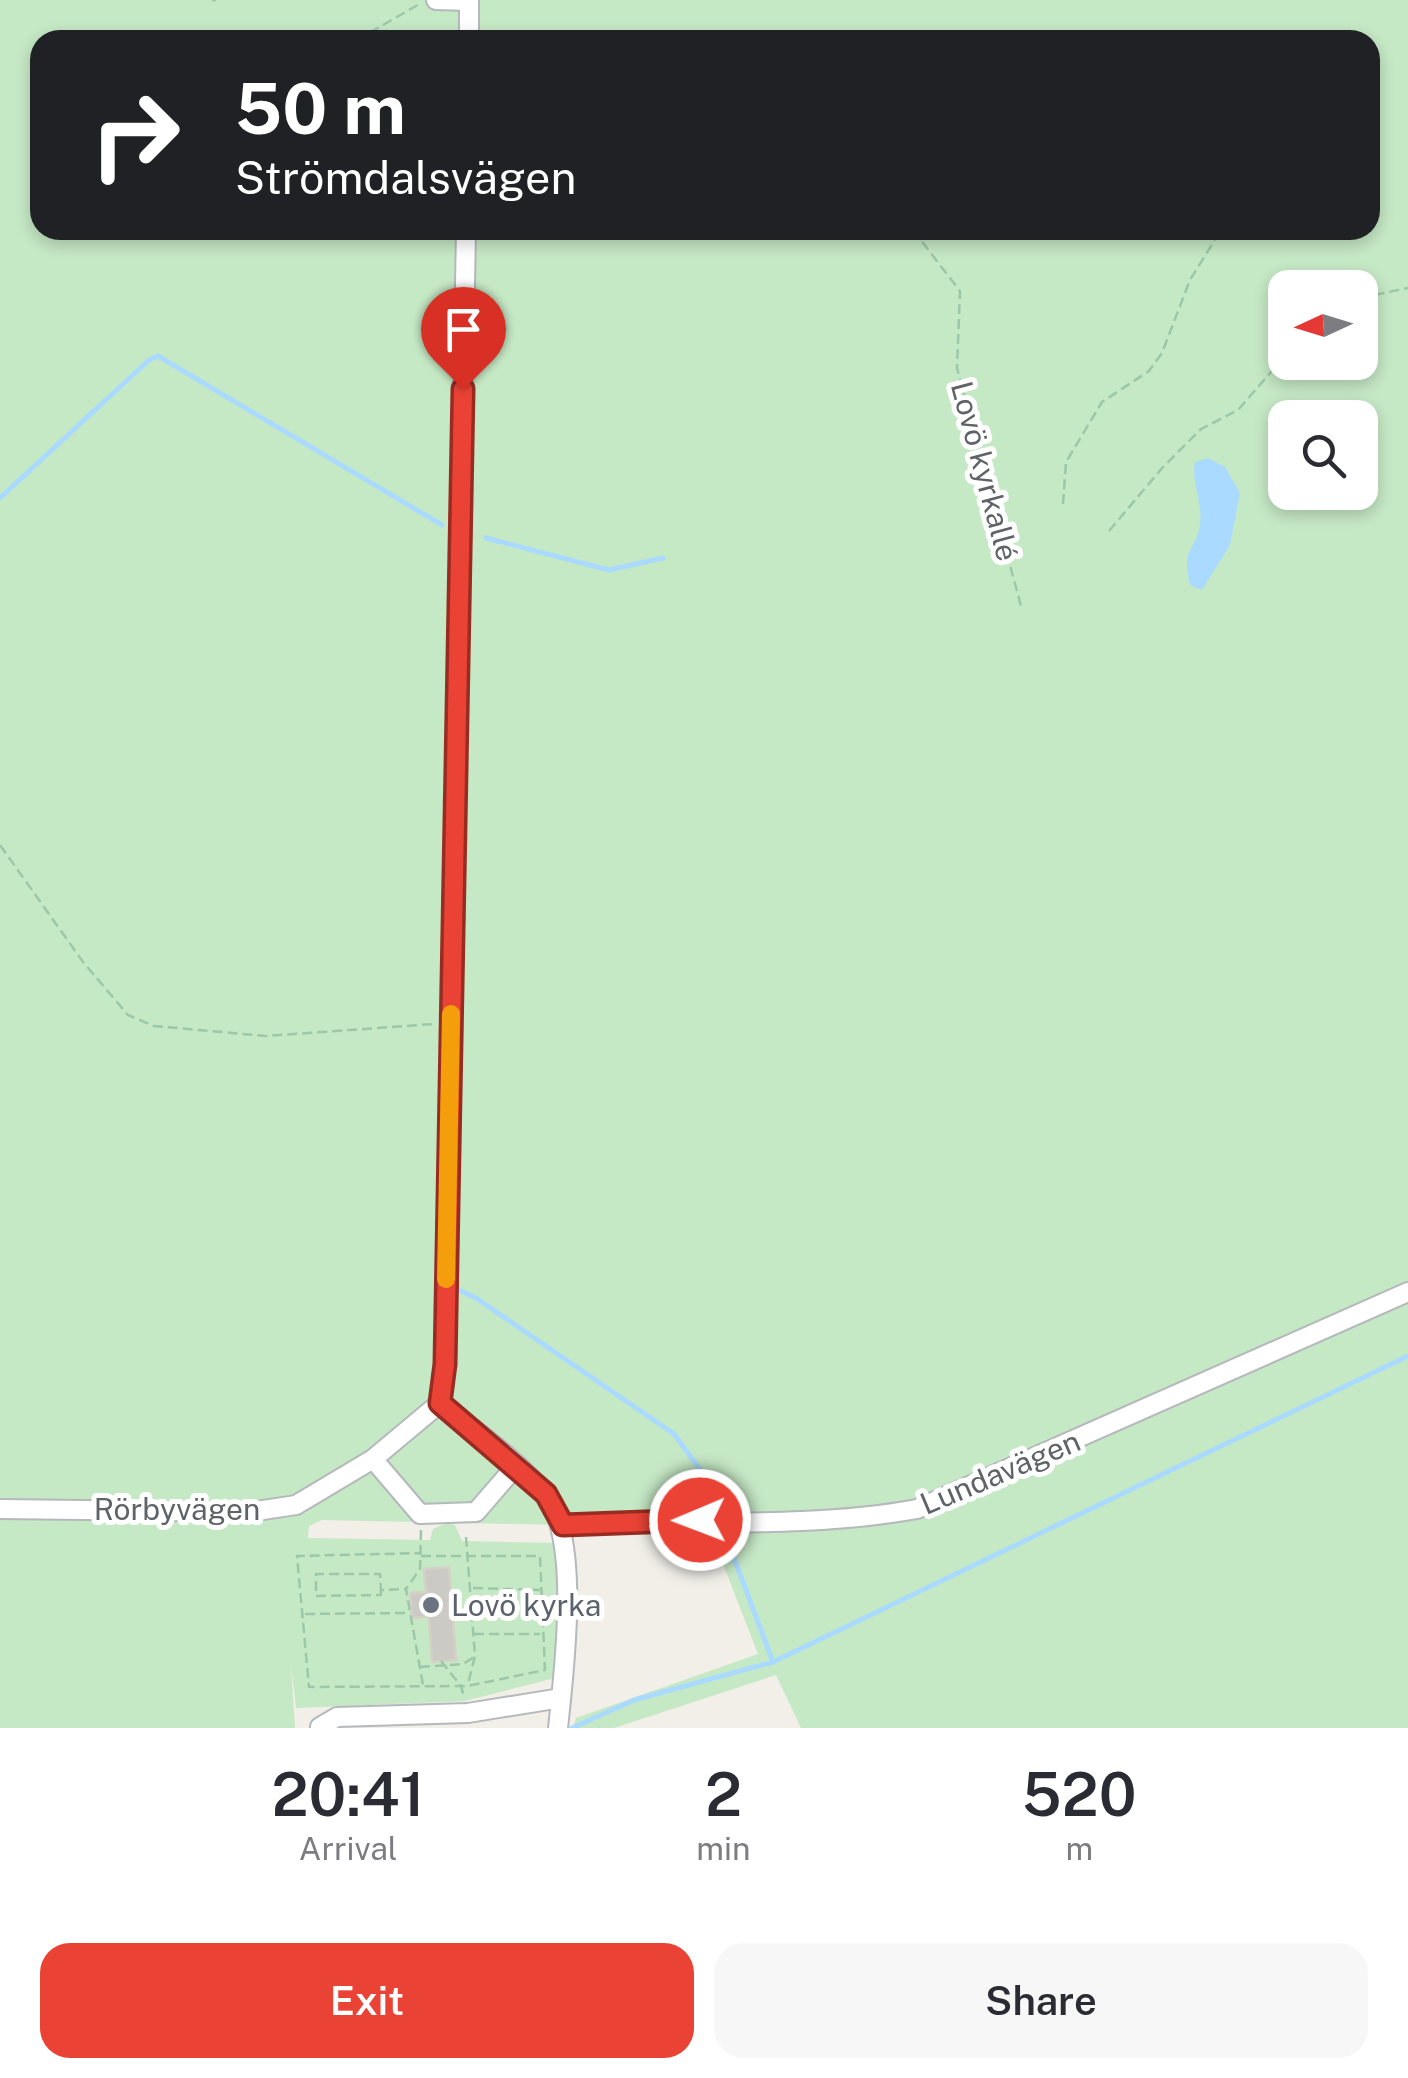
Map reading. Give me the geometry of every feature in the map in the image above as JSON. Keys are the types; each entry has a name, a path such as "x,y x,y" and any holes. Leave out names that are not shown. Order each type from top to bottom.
{"street":[{"path":"436,0 469,0 469,30"},
{"path":"466,240 445,1364 440,1403 546,1494 563,1525 567,1570 558,1728"},
{"name":"Lundavägen","path":"563,1525 847,1520 917,1509 1408,1292"},
{"name":"Rörbyvägen","path":"0,1509 250,1512 296,1505 374,1458 440,1403"},
{"path":"374,1458 420,1514 476,1512 515,1466"},
{"path":"320,1726 337,1717 561,1698"}],"path":[{"path":"373,30 402,11 436,0"},
{"name":"Lovö kyrkallé","path":"921,240 960,291 957,368 1021,606"},
{"path":"1063,504 1066,462 1102,402 1149,371 1162,353 1190,280 1214,240"},
{"path":"1378,294 1408,288"},
{"path":"1109,531 1200,429 1238,410 1268,376"},
{"path":"0,845 84,962 128,1015 154,1026 266,1036 451,1024"},
{"path":"420,1514 420,1568 406,1589 424,1686"},
{"path":"466,1537 475,1656 467,1703"},
{"path":"296,1556 468,1556 540,1556 545,1670 467,1703 424,1686 310,1687 296,1556"},
{"path":"316,1574 380,1574 380,1590 381,1595 316,1596 316,1574"},
{"path":"470,1588 542,1590"},
{"path":"380,1590 406,1589"},
{"path":"303,1614 408,1613"},
{"path":"474,1634 542,1634"},
{"path":"420,1668 463,1664 475,1656"},
{"path":"442,1663 467,1703"}],"green space":[{"path":"0,0 1408,0 1408,1728 801,1728 776,1675 614,1728 573,1728 576,1718 758,1654 709,1528 322,1520 309,1526 308,1538 430,1540 433,1529 447,1523 455,1525 462,1541 557,1543 555,1678 465,1701 296,1708 291,1665 295,1728 0,1728"}],"water":[{"path":"1208,458 1225,467 1240,493 1230,545 1202,590 1190,585 1187,562 1200,524 1195,462"}],"building":[{"name":"Lovö kyrka","path":"449,1567 456,1660 432,1662 429,1616 412,1618 410,1593 426,1592 424,1569"}],"waterway":[{"path":"0,498 149,360 158,356 442,525"},
{"path":"486,538 609,570 663,558"},
{"path":"452,1287 476,1298 674,1434 709,1482 720,1518"},
{"path":"572,1728 634,1700 773,1662 1408,1356"},
{"path":"723,1529 773,1662"}],"slow traffic":[{"path":"446,1279 451,1014"}],"place":[{"name":"Lovö kyrka","path":"431,1605"}],"route":[{"path":"463,389 445,1364 440,1403 546,1494 563,1525 700,1520"}]}
